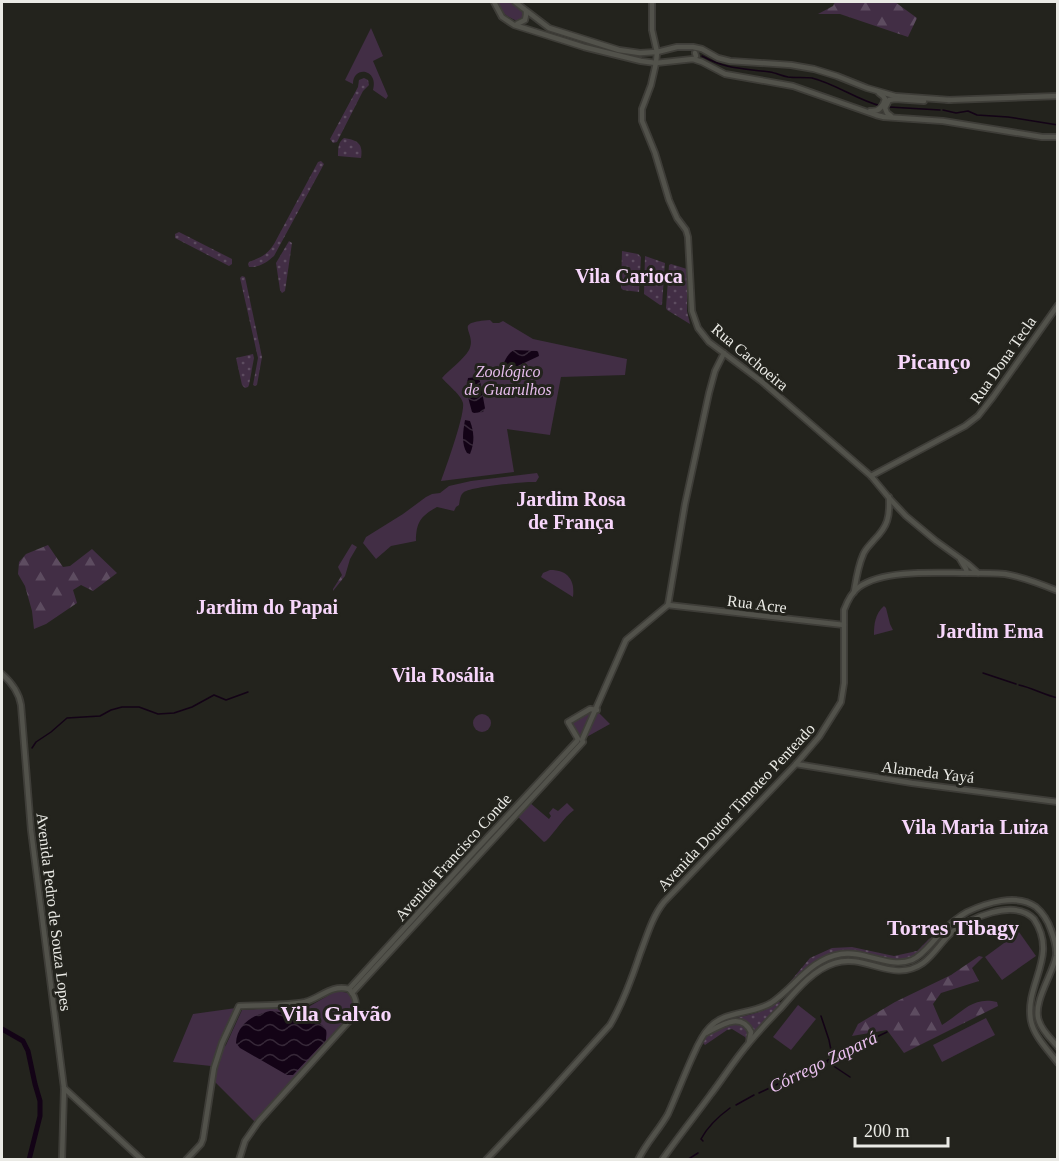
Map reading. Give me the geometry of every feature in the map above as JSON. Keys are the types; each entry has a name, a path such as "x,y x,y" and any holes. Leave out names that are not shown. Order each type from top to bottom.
{"main road":[{"path":"494,2 502,17 514,25 641,61 656,63 690,59 725,74 788,85 876,115 943,121 1042,137 1058,136"},
{"path":"515,2 543,24 557,31 620,50 640,53 688,46 702,49 718,58 730,61 791,65 827,72 874,90 903,98 950,100"},
{"name":"Rua Cachoeira","path":"652,2 652,30 657,52 654,71 642,109 642,121 655,153 669,200 688,237 693,318 698,328 709,342 761,381 871,476 906,516 978,573"},
{"path":"514,25 525,20 526,10"},
{"path":"656,63 661,55 682,46"},
{"path":"688,46 694,50 695,55 690,59"},
{"path":"641,61 654,71"},
{"path":"788,85 792,92"},
{"path":"858,109 874,111 882,107 884,97 874,90"},
{"path":"893,117 887,113 885,108 887,102 892,100 919,102 1058,97"},
{"name":"Rua Dona Tecla","path":"871,476 965,426 978,416 1058,305"},
{"path":"579,741 568,722 597,704 626,640 668,605 685,504 709,393 715,371 724,353"},
{"name":"Avenida Doutor Timoteo Penteado","path":"486,1160 610,1025 626,992 655,916 664,902 796,764 821,734 841,702 844,683 846,604 854,592 863,554 887,524 889,497"},
{"name":"Rua Cachoeira","path":"960,559 967,573"},
{"path":"858,573 861,586"},
{"path":"854,592 861,586 883,578 926,573 993,573 1016,576 1058,591"},
{"name":"Rua Acre","path":"668,605 844,625"},
{"name":"Avenida Pedro de Souza Lopes","path":"2,674 11,682 21,705 31,830 64,1088 62,1160"},
{"name":"Avenida Francisco Conde","path":"352,989 579,741 597,710 604,692"},
{"path":"590,709 597,710"},
{"name":"Alameda Yayá","path":"796,764 912,783 1058,802"},
{"path":"638,1160 669,1111 695,1051 709,1027 724,1017 754,1010 773,1001 827,957 851,954 899,962 918,957 942,931 966,913 986,905 1004,901 1028,903 1047,919 1055,941 1056,957 1039,1005 1038,1018 1058,1047"},
{"path":"662,1160 748,1044 814,974 843,961 893,970 910,969 926,961 950,935 966,922 988,913 1010,910 1029,914 1041,928 1048,946 1047,960 1030,1008 1032,1024 1058,1063"},
{"path":"942,931 950,935"},
{"path":"942,931 945,940"},
{"path":"186,1160 203,1139 214,1068 222,1043 239,1006 305,1002 334,988 352,989 356,1008 351,1018 255,1126 245,1141 239,1160"},
{"path":"705,1033 726,1023 740,1021 745,1023 751,1032 748,1044"},
{"path":"64,1088 142,1160"}],"green space":[{"path":"495,2 511,2 523,11 522,19 517,21 507,16"},
{"path":"835,2 895,2 917,18 908,37 840,14 818,14 833,6"},
{"path":"371,28 383,56 373,61 388,96 386,99 373,90 372,78 365,72 357,74 353,84 345,80"},
{"path":"364,78 368,80 369,85 363,91 337,142 333,143 330,139 358,87 359,80"},
{"path":"344,138 359,144 361,158 338,156 339,144"},
{"path":"321,161 324,164 274,256 259,266 249,267 249,262 263,256 274,244 318,162"},
{"path":"179,232 232,259 232,264 229,266 175,238 175,234"},
{"path":"289,241 292,243 285,291 282,293 276,263"},
{"path":"622,251 638,254 641,257 639,292 621,288"},
{"path":"645,256 665,263 662,305 644,294"},
{"path":"669,265 687,269 687,311 690,324 666,308"},
{"path":"245,277 262,357 255,386 253,385 258,358 240,278"},
{"name":"Zoológico de Guarulhos","path":"490,320 493,323 503,321 533,339 627,359 625,375 561,377 550,435 507,429 514,472 441,481 463,409 462,400 442,378 469,350 471,343 468,326 478,321"},
{"path":"253,354 249,385 245,388 242,385 236,358"},
{"path":"537,473 539,477 536,482 487,486 464,492 454,511 437,507 423,517 418,524 416,541 391,546 376,559 363,543 366,537 426,497 440,493 449,486"},
{"path":"352,544 357,547 350,559 345,576 333,591 342,575 338,567"},
{"path":"48,545 63,567 70,566 92,549 117,573 93,591 81,585 73,590 77,603 46,624 34,629 25,586 18,574 19,562 26,554"},
{"path":"556,570 569,577 573,586 573,597 541,577 543,573"},
{"path":"884,606 893,630 874,635 876,619"},
{"path":"593,711 599,713 610,724 583,739 579,738 570,722"},
{"path":"482,714 488,717 491,723 488,729 482,732 476,729 473,723 476,717"},
{"path":"575,745 576,747 355,989 353,987"},
{"path":"529,802 549,819 551,816 549,813 553,808 558,811 567,803 574,810 544,842 517,816"},
{"path":"1019,932 1036,956 1002,980 985,957"},
{"path":"930,938 934,939 918,956 899,962 851,953 827,957 779,995 810,958 832,948 852,947 894,956 917,951"},
{"path":"979,956 983,957 972,968 979,981 941,993 933,1004 942,1025 974,1003 997,1002 998,1006 904,1053 887,1030 852,1036 858,1024 895,1002 951,975"},
{"path":"334,992 351,995 353,1011 255,1122 214,1081 220,1053 242,1010 310,1006"},
{"path":"777,1001 781,1003 748,1043 745,1037 732,1029 705,1045 703,1043 709,1032 718,1025 769,1008"},
{"path":"798,1005 816,1019 791,1050 773,1037"},
{"path":"236,1008 211,1066 173,1062 193,1014"},
{"path":"986,1018 995,1035 942,1062 933,1045"}],"water":[{"path":"514,350 538,351 539,356 505,372 504,362"},
{"path":"477,377 480,381 485,408 483,412 474,413 467,391 467,382 468,378"},
{"path":"465,420 470,421 473,433 470,454 467,453 463,442"},
{"path":"270,1011 309,1019 322,1025 326,1030 326,1040 293,1075 287,1075 240,1048 236,1043 239,1031 247,1021"}],"waterway":[{"path":"702,56 735,68 770,72 788,77 812,78 881,106"},
{"path":"889,107 940,110"},
{"path":"943,110 956,113 968,111 977,115 1008,117 1058,125"},
{"path":"983,673 1016,684"},
{"path":"1019,685 1058,698"},
{"path":"32,748 36,742 67,718 100,716 122,707 139,707 158,714 174,713 192,707 214,695 226,700 248,692"},
{"path":"821,1016 829,1040 830,1058"},
{"path":"2,1029 23,1041 28,1051 40,1101 40,1116 29,1160"},
{"name":"Córrego Zapará","path":"759,1093 887,1032"},
{"path":"826,1061 850,1077"},
{"name":"Córrego Zapará","path":"736,1105 754,1095"},
{"name":"Córrego Zapará","path":"703,1141 701,1139 710,1126 730,1108"},
{"name":"Córrego Zapará","path":"687,1160 698,1153"}],"district":[{"name":"Vila Carioca","path":"629,276"},
{"name":"Picanço","path":"934,361"},
{"name":"Jardim Rosa de França","path":"571,510"},
{"name":"Jardim do Papai","path":"267,607"},
{"name":"Jardim Ema","path":"990,631"},
{"name":"Vila Rosália","path":"443,675"},
{"name":"Vila Maria Luiza","path":"975,827"},
{"name":"Torres Tibagy","path":"953,927"},
{"name":"Vila Galvão","path":"336,1013"}]}
